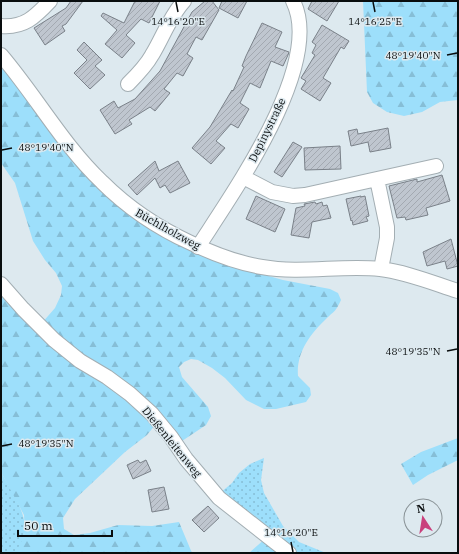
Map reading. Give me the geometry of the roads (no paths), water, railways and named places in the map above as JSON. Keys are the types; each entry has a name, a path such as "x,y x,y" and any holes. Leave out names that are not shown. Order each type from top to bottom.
{"street":[{"path":"1,26 15,26 22,24 37,14 50,1"},
{"path":"128,84 144,68 170,22 184,1"},
{"name":"Depinystraße","path":"198,247 243,177 262,143 287,90 299,49 300,20 293,1"},
{"name":"Büchlholzweg","path":"1,55 59,132 101,182 147,220 180,239 224,257 263,267 281,269 380,269 406,274 458,291"},
{"path":"243,177 272,192 293,196 305,195 436,166"},
{"path":"377,179 387,227 387,238 380,269"},
{"name":"Dießenleitenweg","path":"1,284 23,309 54,340 80,361 107,377 130,394 152,414 171,437 186,460 219,498 289,553"}]}
